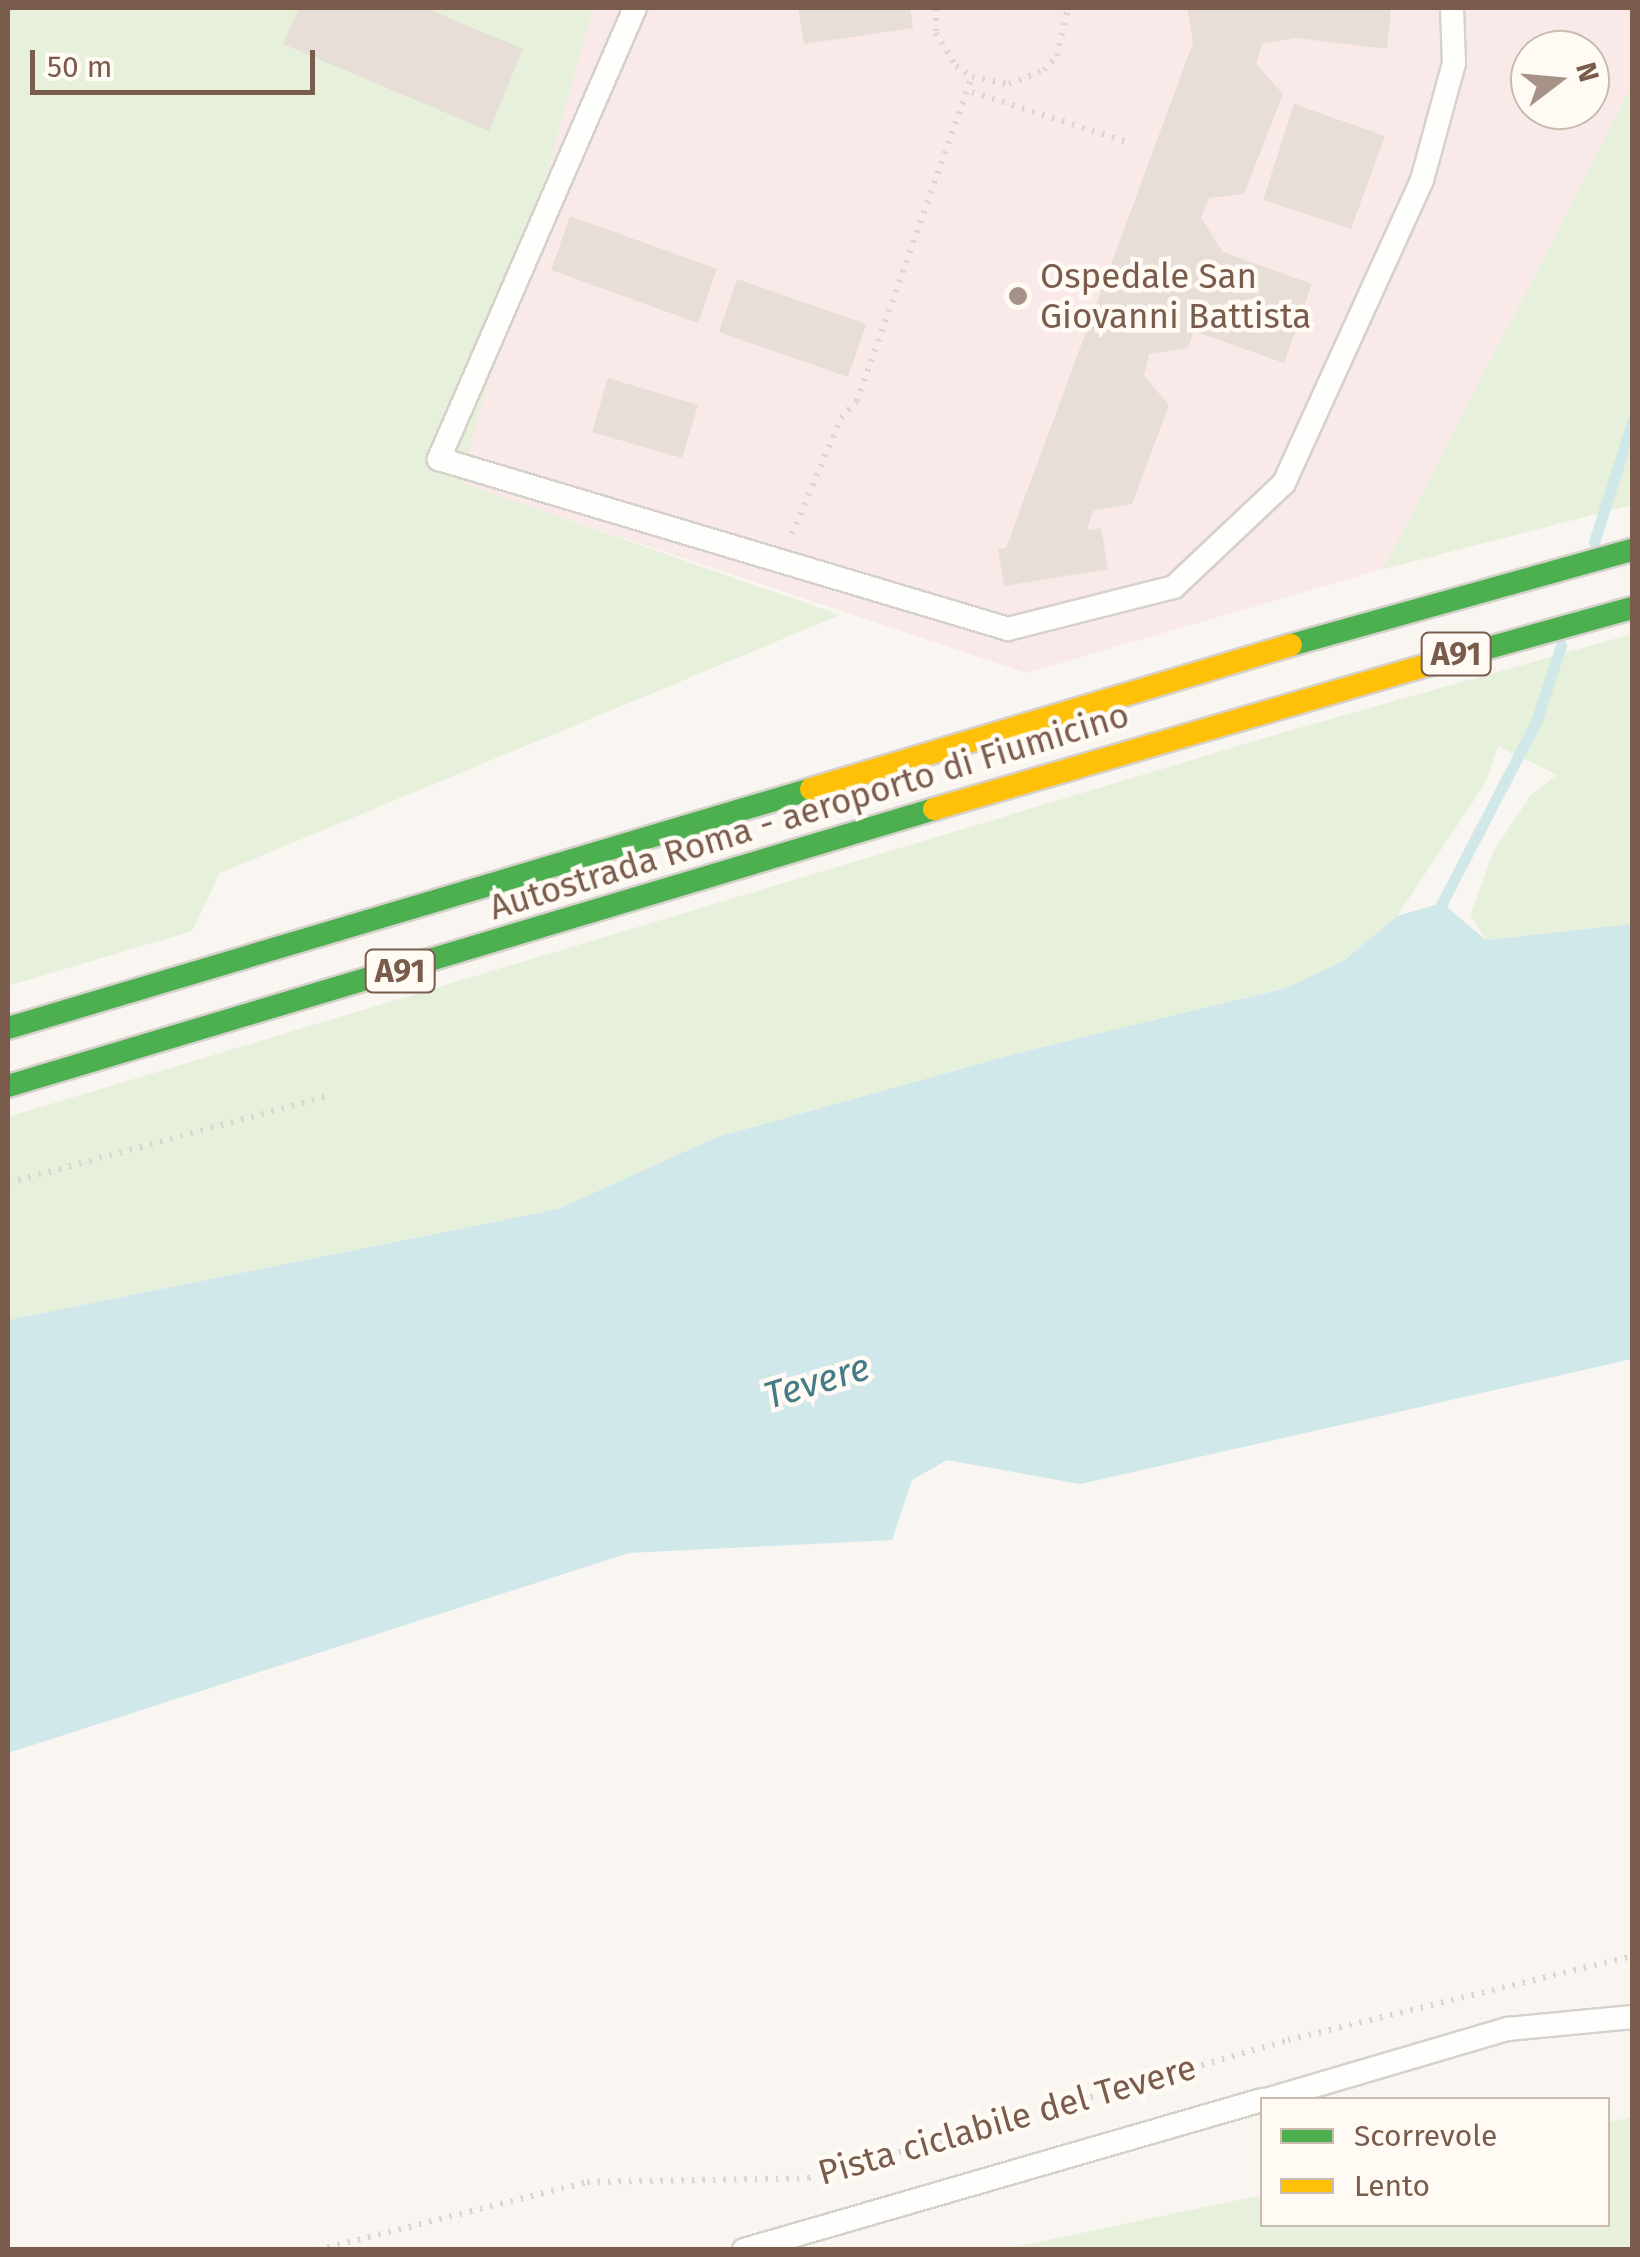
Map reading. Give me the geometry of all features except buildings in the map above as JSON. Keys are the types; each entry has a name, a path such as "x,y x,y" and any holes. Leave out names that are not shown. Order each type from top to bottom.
{"highway":[{"name":"Autostrada Roma - aeroporto di Fiumicino","path":"8,1028 1450,598 1632,550"},
{"name":"Autostrada Roma - aeroporto di Fiumicino","path":"8,1086 1280,705 1632,608"}],"lane":[{"path":"634,8 439,459 1008,629 1174,588 1284,483 1316,424 1422,180 1454,63 1452,8"},
{"path":"1274,2097 1508,2029 1632,2017"},
{"path":"744,2250 1260,2101"}],"path":[{"path":"936,8 944,51 972,77 1008,84 1044,70 1066,38 1068,8"},
{"path":"780,561 841,418 856,401 972,92 972,77"},
{"path":"972,92 1125,141"},
{"path":"8,1182 328,1096"},
{"name":"Pista ciclabile del Tevere","path":"316,2250 586,2182 808,2178 1288,2040 1632,1956"}],"shaded area":[{"name":"Ospedale San Giovanni Battista","path":"593,8 1632,8 1632,86 1610,129 1610,30 1510,30 1510,130 1609,130 1383,569 1026,673 459,483"}],"green space":[{"path":"8,8 593,8 460,482 840,615 220,873 192,931 8,986"},
{"path":"1632,86 1632,505 1383,569 1610,130"},
{"path":"1632,634 1632,924 1486,940 1470,916 1494,850 1531,795 1557,775 1498,746 1486,782 1397,916 1345,960 1286,988 1018,1053 717,1137 558,1209 8,1320 8,1117 1288,731"},
{"path":"1632,2117 1632,2249 1005,2249 1260,2195 1260,2227 1610,2227 1610,2122"}],"water":[{"name":"Tevere","path":"1442,903 1486,940 1632,924 1632,1359 1080,1484 947,1460 912,1480 892,1540 629,1553 8,1753 8,1320 558,1209 717,1137 1018,1053 1286,988 1345,960 1397,916"}],"waterway":[{"path":"1594,542 1632,422"},
{"path":"1443,915 1442,903 1536,722 1561,645"}],"traffic: fast":[{"path":"1291,645 1632,550"},
{"path":"1434,663 1632,608"},
{"path":"8,1028 811,789"},
{"path":"8,1086 934,809"}],"traffic: slow":[{"path":"811,789 1291,645"},
{"path":"934,809 1434,663"}],"place":[{"name":"Ospedale San Giovanni Battista","path":"1018,296"}]}
